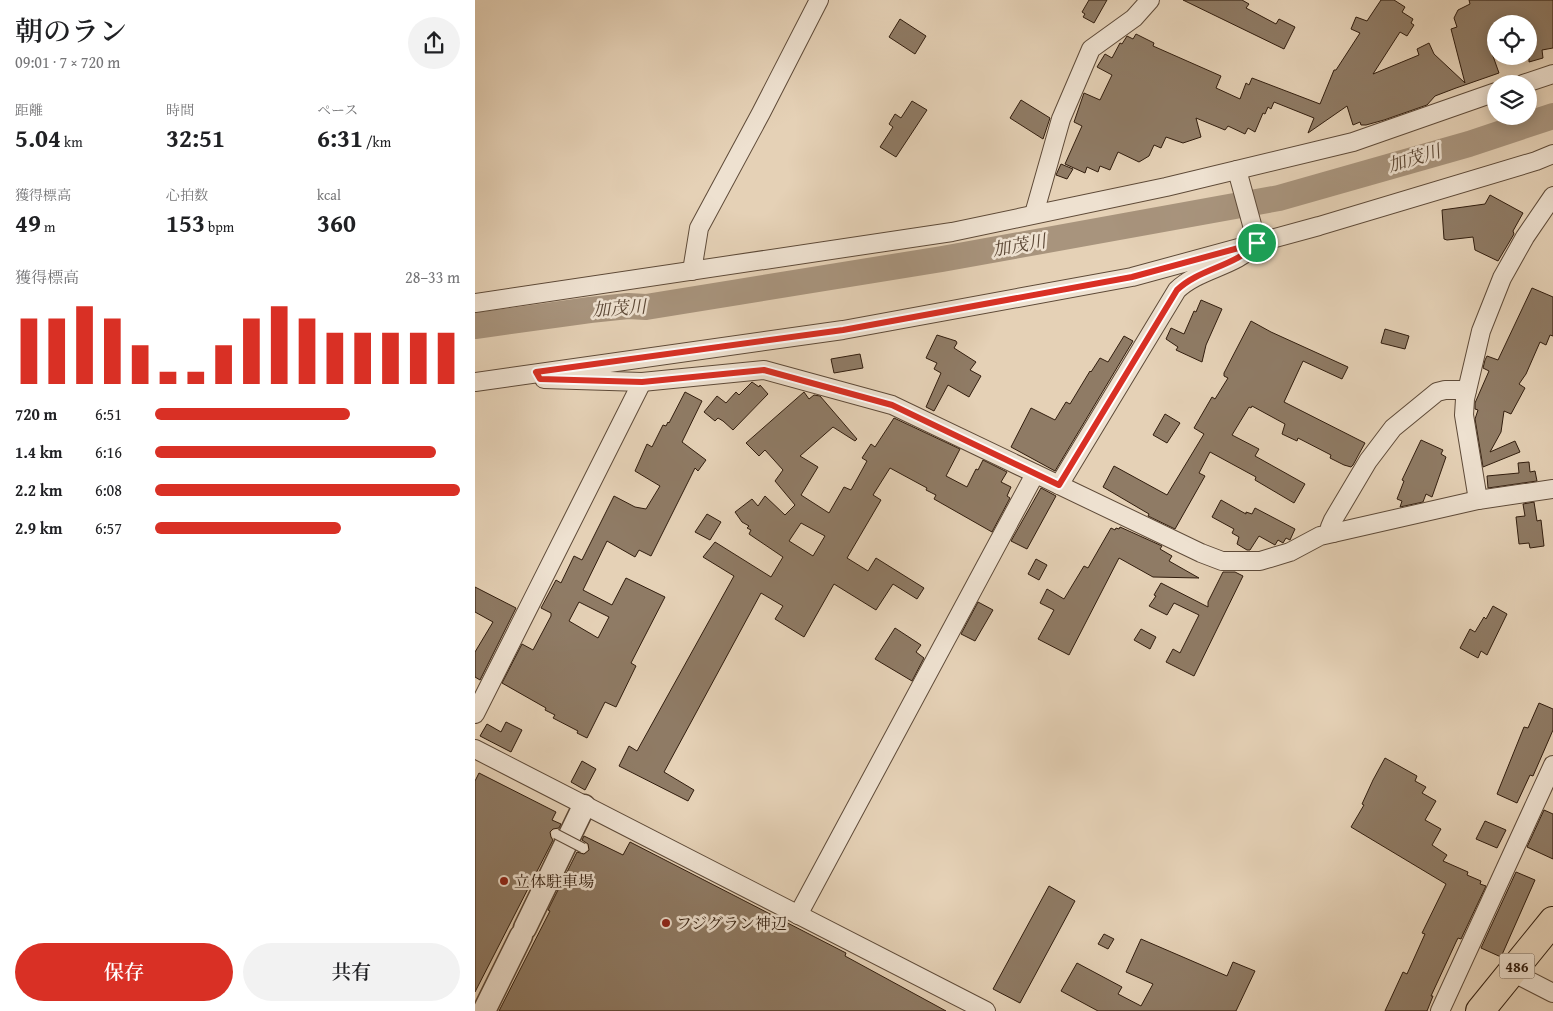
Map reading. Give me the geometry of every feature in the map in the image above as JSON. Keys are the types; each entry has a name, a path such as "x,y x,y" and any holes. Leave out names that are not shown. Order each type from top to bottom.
{"highway":[{"name":"486","path":"1503,1011 1519,976 1553,921"},
{"name":"486","path":"1480,1011 1553,948"}],"street":[{"path":"691,271 699,228 819,0"},
{"path":"1034,214 1061,119 1091,49 1134,18 1150,0"},
{"path":"1537,79 1553,74"},
{"path":"475,303 952,232 1237,170 1353,142 1487,95"},
{"path":"475,382 843,330 1132,277 1319,226 1536,161 1553,154"},
{"path":"1237,170 1257,243"},
{"path":"1478,500 1464,415 1467,390 1481,331 1502,278 1525,237 1553,196"},
{"path":"1059,485 1177,290 1185,282 1239,257 1257,243"},
{"path":"536,372 540,379 642,382 764,370 892,405 1201,553 1222,561 1260,561 1290,552 1320,536 1478,500 1553,490"},
{"path":"475,714 642,382"},
{"path":"1333,534 1330,527 1333,520 1368,461 1393,428 1437,392 1467,390"},
{"path":"798,915 1035,474"},
{"path":"475,749 986,1011"},
{"path":"1440,1011 1553,765"},
{"path":"484,1011 584,806"},
{"path":"1519,976 1553,993"}],"lane":[{"path":"557,834 583,848"}],"building":[{"path":"1089,0 1107,0 1094,23 1083,17 1085,14 1082,12"},
{"path":"1183,0 1242,0 1249,4 1246,8 1276,24 1279,19 1295,27 1284,49"},
{"path":"1381,0 1394,0 1405,7 1402,12 1413,19 1411,23 1414,25 1407,36 1400,32 1373,74 1419,55 1417,49 1429,43 1434,54 1465,83 1451,29 1457,27 1454,18 1458,10 1470,4 1469,0 1553,0 1553,48 1542,50 1543,58 1537,60 1537,15 1487,15 1487,65 1496,65 1499,73 1487,75 1487,77 1435,96 1427,105 1366,125 1361,125 1360,122 1353,125 1347,106 1308,133 1314,118 1274,102 1271,109 1268,107 1265,114 1263,113 1255,132 1248,128 1245,134 1228,126 1225,130 1196,118 1201,137 1183,143 1166,137 1161,148 1154,145 1149,156 1139,162 1118,152 1110,170 1100,166 1098,172 1087,167 1085,173 1065,164 1082,126 1074,122 1084,93 1100,100 1112,75 1097,67 1105,54 1112,58 1120,43 1122,44 1127,36 1133,39 1136,34 1154,43 1153,46 1221,76 1216,88 1240,99 1246,83 1249,85 1252,78 1320,104 1334,70 1336,70 1360,33 1351,29 1356,17 1367,21"},
{"path":"900,19 926,36 915,54 889,37"},
{"path":"1021,100 1050,118 1043,139 1010,118"},
{"path":"912,101 927,110 896,157 880,147 893,127 889,124 895,114 901,118"},
{"path":"1061,164 1073,169 1067,179 1056,175"},
{"path":"1490,195 1523,213 1513,231 1514,234 1498,261 1475,250 1473,237 1444,239 1442,210 1485,204"},
{"path":"1532,288 1553,297 1553,336 1550,335 1546,345 1540,342 1526,374 1519,384 1525,388 1511,414 1504,411 1501,432 1490,452 1515,441 1520,452 1483,467 1475,419 1478,410 1475,409 1475,403 1489,371 1483,368 1485,360 1487,356 1498,360"},
{"path":"1201,300 1222,309 1206,345 1202,362 1176,350 1178,347 1166,339 1171,328 1184,334"},
{"path":"1251,321 1348,367 1342,379 1303,361 1284,402 1365,443 1353,465 1351,467 1344,465 1330,458 1331,455 1298,438 1297,441 1282,434 1285,424 1252,406 1251,408 1249,407 1232,435 1259,449 1255,456 1305,484 1294,503 1255,480 1256,477 1210,452 1199,473 1205,476 1175,529 1148,516 1149,514 1103,487 1114,466 1167,495 1204,434 1194,428 1212,397 1215,399 1228,378 1224,376 1224,373"},
{"path":"1385,329 1409,336 1405,349 1381,343"},
{"path":"937,335 956,341 957,343 954,348 976,362 970,370 981,376 969,397 948,385 934,411 926,407 941,373 934,369 937,363 926,358"},
{"path":"1124,336 1133,341 1055,471 1011,447 1031,408 1055,420 1066,402 1070,404 1100,358 1108,362"},
{"path":"860,354 863,368 834,373 831,359"},
{"path":"752,382 759,387 760,385 768,394 733,430 723,421 718,418 715,421 704,412 717,396 726,403 736,392 739,395"},
{"path":"685,392 702,401 682,442 706,460 698,471 695,468 651,556 639,550 635,557 607,541 583,590 612,605 626,578 665,597 631,663 636,666 616,707 605,702 587,738 553,718 555,715 545,710 546,708 502,683 522,644 533,650 551,616 551,613 541,608 556,580 561,583 574,556 582,560 614,496 635,507 646,509 660,486 635,471 647,444 652,447 663,425 666,426","holes":["579,602 609,617 598,638 569,621"]},
{"path":"804,392 809,399 814,395 820,396 857,439 855,441 833,427 800,456 818,467 801,495 829,513 844,487 851,490 867,461 862,458 871,444 875,447 894,418 960,449 946,476 967,487 983,460 1007,472 1001,482 1011,487 1007,496 1010,498 992,532 934,499 936,495 926,490 927,488 890,468 873,495 881,500 847,558 868,571 876,558 924,588 917,599 893,584 876,610 834,584 804,637 775,619 783,606 761,593 664,772 694,790 688,801 619,766 629,746 637,751 734,576 703,557 715,542 771,577 783,557 749,534 751,530 747,528 749,526 742,522 735,512 752,499 758,506 765,496 785,515 795,505 775,481 783,470 765,450 759,456 746,443","holes":["801,523 825,536 813,556 789,541"]},
{"path":"1165,414 1180,423 1167,443 1153,435"},
{"path":"1421,440 1443,450 1441,454 1446,457 1432,497 1426,494 1423,502 1400,507 1402,501 1397,499 1404,481 1402,480"},
{"path":"1529,462 1530,472 1535,471 1537,481 1488,488 1487,476 1519,473 1518,463"},
{"path":"1041,488 1056,496 1027,549 1011,541"},
{"path":"1221,500 1246,514 1246,512 1252,514 1255,508 1295,529 1290,540 1286,538 1283,543 1278,540 1275,545 1259,536 1250,550 1247,550 1237,544 1239,537 1232,533 1234,529 1212,517"},
{"path":"1534,502 1537,521 1541,520 1544,546 1530,548 1529,543 1519,544 1516,517 1525,516 1523,504"},
{"path":"707,514 721,522 710,540 695,532"},
{"path":"1120,527 1162,546 1160,549 1172,556 1169,561 1199,578 1153,577 1119,558 1069,655 1038,639 1054,610 1040,603 1047,589 1064,599 1084,566 1088,568 1111,528 1115,530"},
{"path":"1036,559 1047,565 1039,580 1028,574"},
{"path":"1223,572 1235,572 1243,576 1194,676 1166,662 1173,649 1180,653 1199,615 1174,603 1167,615 1149,606 1156,596 1154,595 1161,583 1208,607 1208,602"},
{"path":"475,587 516,608 480,680 475,677 475,652 493,622 475,612"},
{"path":"978,602 993,610 975,641 961,634"},
{"path":"1493,606 1507,614 1487,655 1481,651 1478,658 1460,648 1470,629 1475,632 1484,617 1486,619"},
{"path":"895,628 921,645 916,652 924,658 912,681 875,659"},
{"path":"1141,629 1156,637 1150,649 1134,640"},
{"path":"1539,703 1553,709 1553,730 1533,776 1530,775 1517,803 1497,794 1524,727 1528,728"},
{"path":"506,722 522,730 511,752 480,736 487,724 501,732"},
{"path":"1385,758 1417,776 1415,781 1426,787 1422,793 1436,801 1425,820 1441,829 1432,845 1447,855 1443,861 1468,872 1467,875 1481,881 1480,884 1486,886 1461,939 1458,938 1456,942 1431,996 1433,996 1427,1011 1385,1011 1403,972 1407,974 1425,934 1422,933 1446,884 1351,827 1364,805 1362,804"},
{"path":"582,761 596,769 585,790 571,782"},
{"name":"立体駐車場","path":"479,773 556,812 552,820 561,824 559,828 553,829 550,832 553,840 475,992 475,781"},
{"path":"1544,810 1553,814 1553,859 1527,847"},
{"path":"1485,821 1506,830 1497,848 1476,839"},
{"name":"フジグラン神辺","path":"584,836 623,855 630,842 846,953 845,956 946,1011 499,1011 550,911 548,910 577,852 584,854 589,850 588,844 582,840"},
{"path":"1516,872 1535,880 1501,957 1481,948"},
{"path":"1049,886 1075,901 1020,1003 993,989"},
{"path":"1104,934 1114,939 1108,949 1098,944"},
{"path":"1141,939 1227,976 1233,962 1255,971 1236,1011 1098,1011 1061,991 1077,963 1122,987 1118,994 1141,1006 1153,984 1126,972"}],"waterway":[{"name":"加茂川","path":"475,326 590,310 628,306 646,307 942,259 1279,198 1469,144 1553,116"}],"place":[{"name":"立体駐車場","path":"504,881"},
{"name":"フジグラン神辺","path":"666,923"}],"route":[{"path":"1257,243 1239,257 1185,282 1177,290 1059,485 892,405 764,370 642,382 540,379 536,372 843,330 1132,277 1257,243"}]}
